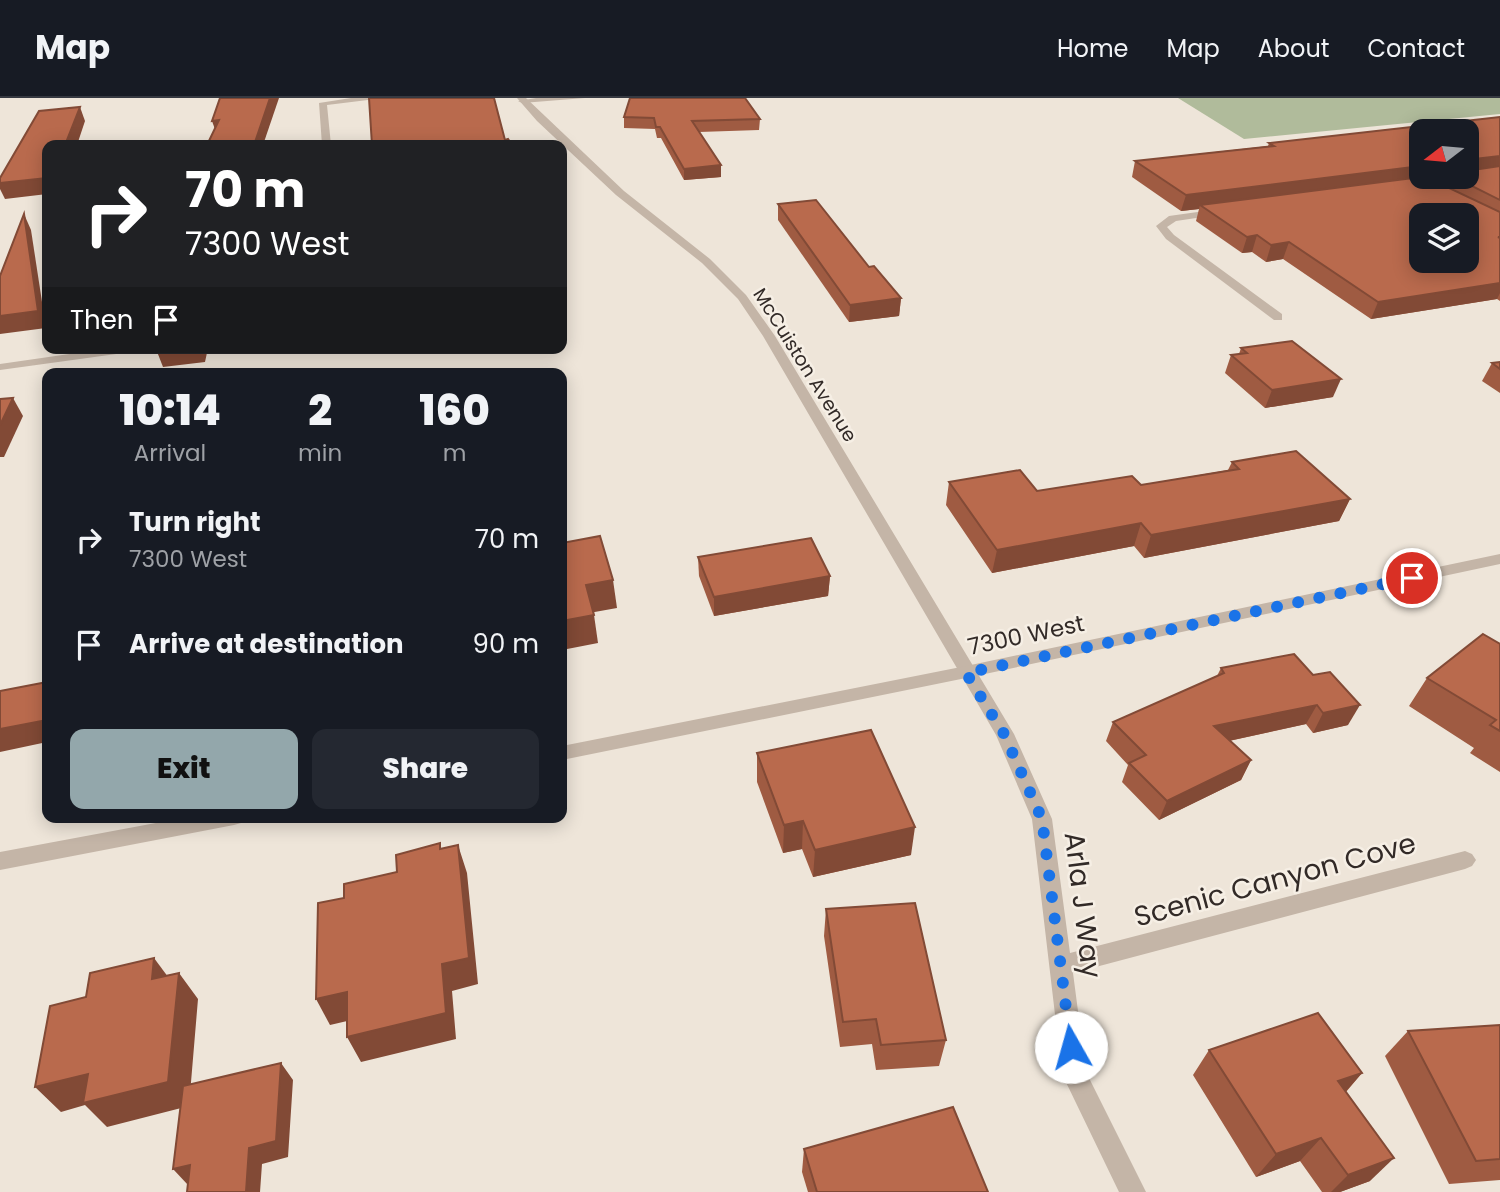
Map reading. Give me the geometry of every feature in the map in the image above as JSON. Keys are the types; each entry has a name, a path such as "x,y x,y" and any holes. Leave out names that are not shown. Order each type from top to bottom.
{"street":[{"path":"326,140 323,103 380,98"},
{"name":"McCuiston Avenue","path":"522,100 564,140"},
{"name":"McCuiston Avenue","path":"567,143 620,193 706,261 742,297 769,337 966,673"},
{"path":"1228,211 1173,218 1161,226 1170,237 1278,317"},
{"name":"7300 West","path":"567,752 966,673 1500,559"},
{"name":"Arla J Way","path":"966,673 1004,734 1042,819 1074,1074 1133,1192"},
{"path":"0,861 202,823"},
{"name":"Scenic Canyon Cove","path":"1060,966 1465,860"}],"lane":[{"path":"522,100 581,98"},
{"path":"0,368 97,354"}],"green space":[{"path":"1178,98 1500,98 1500,114 1449,119 1409,119 1409,123 1244,139"}],"building":[{"path":"220,98 270,98 256,140 209,140 219,120 212,121"},
{"path":"369,98 494,98 505,140 372,140"},
{"path":"630,98 745,98 760,119 692,121 721,165 684,169 660,127 656,127 654,118 624,117"},
{"path":"80,107 67,140 42,140 42,179 0,183 0,178 39,111"},
{"path":"1500,117 1500,156 1479,158 1479,119"},
{"path":"1409,127 1409,167 1186,195 1135,161 1274,146 1269,143"},
{"path":"1500,166 1500,200 1478,189 1479,169"},
{"path":"1409,179 1409,189 1451,189 1500,212 1500,283 1378,302 1289,242 1271,245 1257,235 1247,237 1200,205"},
{"path":"816,200 869,267 874,266 901,298 850,305 778,204"},
{"path":"24,214 38,311 0,316 0,276"},
{"path":"1292,341 1341,379 1272,390 1231,355 1247,353 1241,348"},
{"path":"13,398 0,425 0,399"},
{"path":"1296,451 1350,499 1151,535 1141,523 997,550 949,482 1020,470 1037,491 1132,476 1141,485 1239,469 1232,462"},
{"path":"600,536 613,580 586,585 594,615 567,620 567,542"},
{"path":"811,538 830,576 714,597 698,557"},
{"path":"1483,634 1500,644 1500,731 1490,725 1496,720 1427,678"},
{"path":"1294,654 1313,675 1330,672 1360,705 1323,713 1317,705 1214,726 1251,760 1167,801 1129,763 1146,755 1113,722 1224,673 1221,668"},
{"path":"42,683 42,721 0,729 0,691"},
{"path":"871,730 915,827 815,850 803,821 784,825 757,753"},
{"path":"440,843 440,849 458,845 469,958 442,964 446,1013 347,1037 347,992 316,999 318,903 344,898 344,884 397,872 396,855"},
{"path":"915,903 946,1040 881,1045 876,1019 843,1022 826,909"},
{"path":"154,958 152,979 179,973 168,1082 83,1103 88,1074 35,1087 50,1006 86,997 90,973"},
{"path":"1318,1013 1362,1073 1338,1081 1394,1158 1348,1175 1321,1138 1276,1154 1209,1050"},
{"path":"1500,1025 1500,1159 1476,1161 1408,1031"},
{"path":"281,1063 276,1141 249,1148 246,1192 187,1192 190,1165 173,1169 183,1086"},
{"path":"953,1107 988,1192 817,1192 804,1149"}],"route":[{"path":"1071,1047 1042,819 1004,734 966,673 1412,578"}]}
